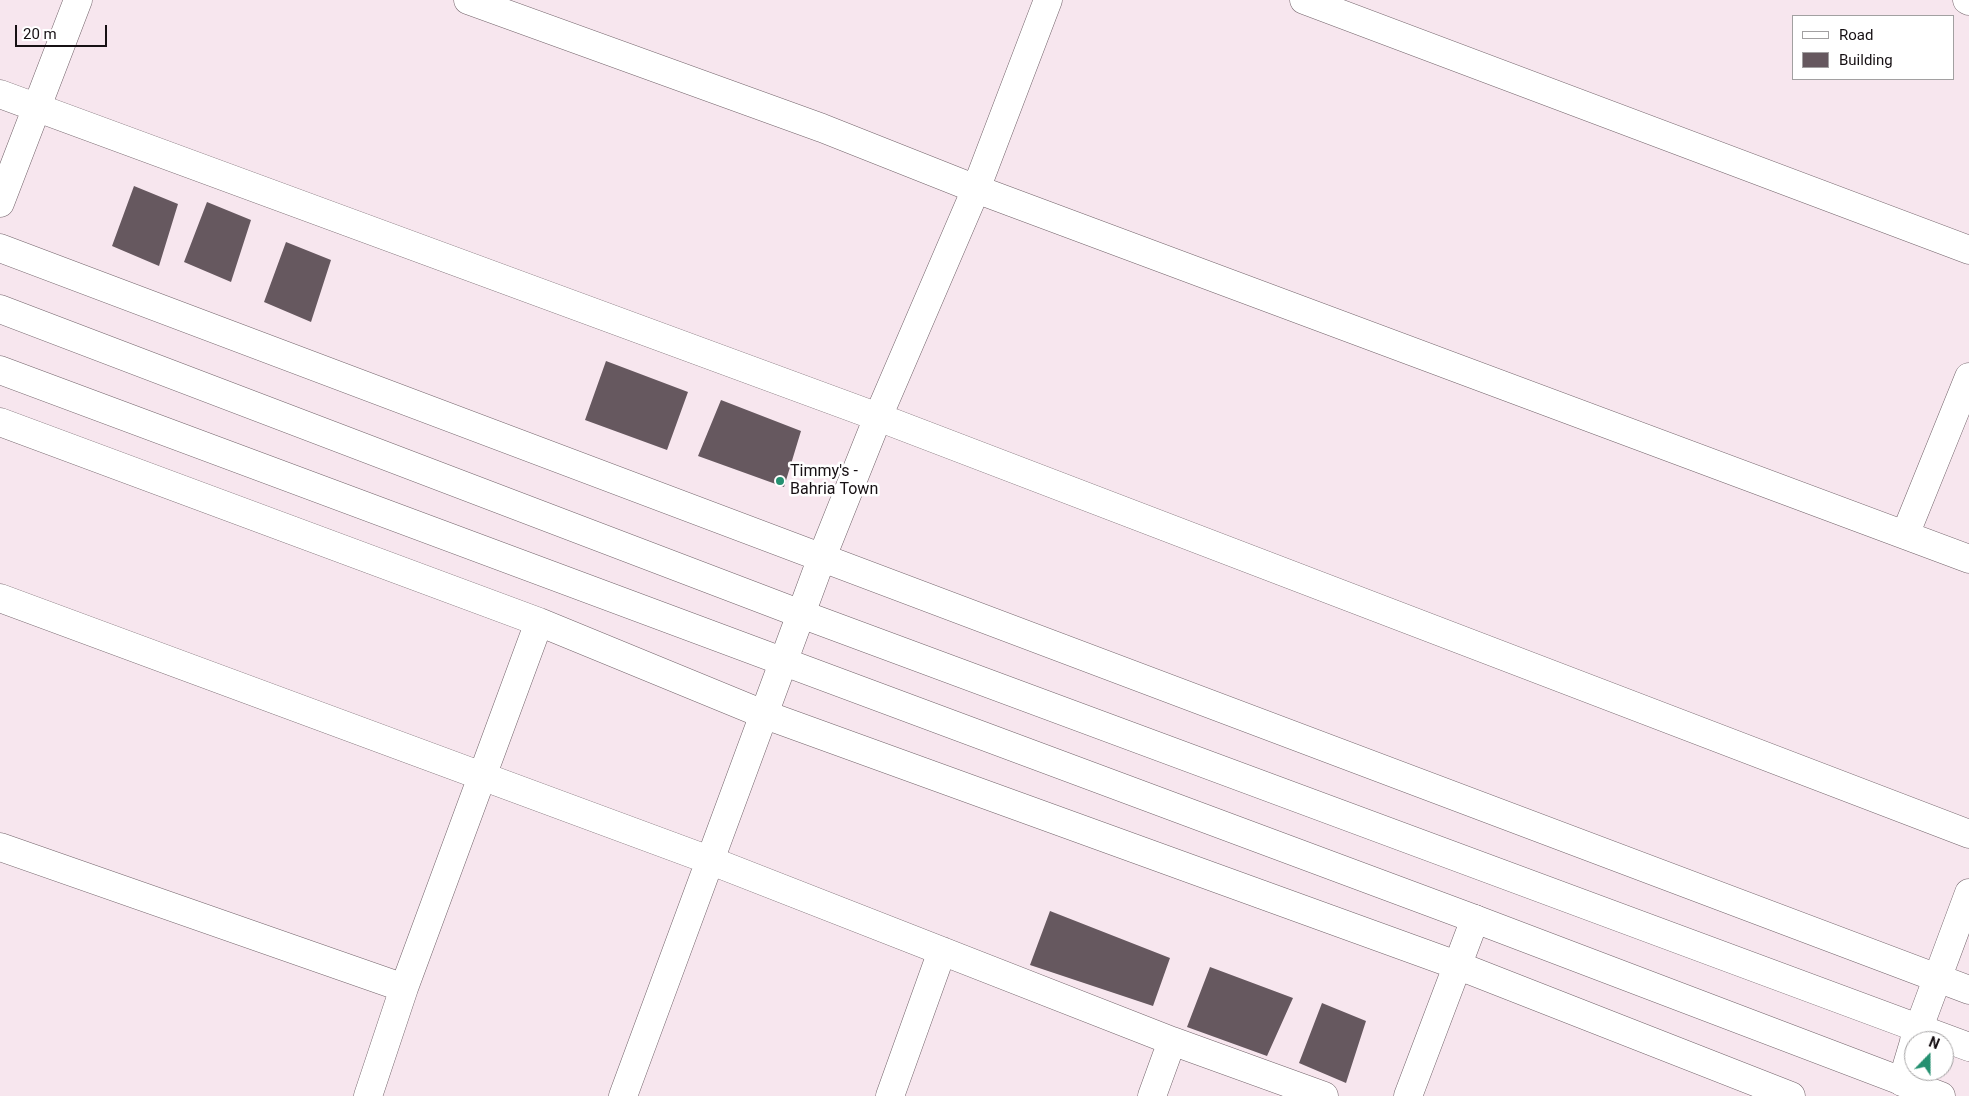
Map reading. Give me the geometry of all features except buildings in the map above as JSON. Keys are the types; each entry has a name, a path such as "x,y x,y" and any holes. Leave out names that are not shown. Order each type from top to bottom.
{"street":[{"path":"0,203 78,0"},
{"path":"468,0 822,128 976,189 1969,559"},
{"path":"624,1096 709,860 822,557 878,417 976,189 1048,0"},
{"path":"1304,0 1969,250"},
{"path":"0,94 878,417 1969,834"},
{"path":"0,248 1969,990"},
{"path":"0,310 1904,1032"},
{"path":"0,370 1475,919 1941,1096"},
{"path":"1905,535 1969,377"},
{"path":"0,422 539,622 763,714 1459,966 1791,1096"},
{"path":"0,598 482,774 709,860 1172,1041 1324,1096"},
{"path":"368,1096 404,988 539,622"},
{"path":"0,847 404,988"},
{"path":"1918,1031 1969,893"},
{"path":"1408,1096 1459,966 1475,919"},
{"path":"890,1096 942,951"},
{"path":"1152,1096 1172,1041"},
{"path":"1954,1044 1969,1047"},
{"path":"1902,1082 1904,1076"}],"place":[{"name":"Timmy's - Bahria Town","path":"780,481"}]}
